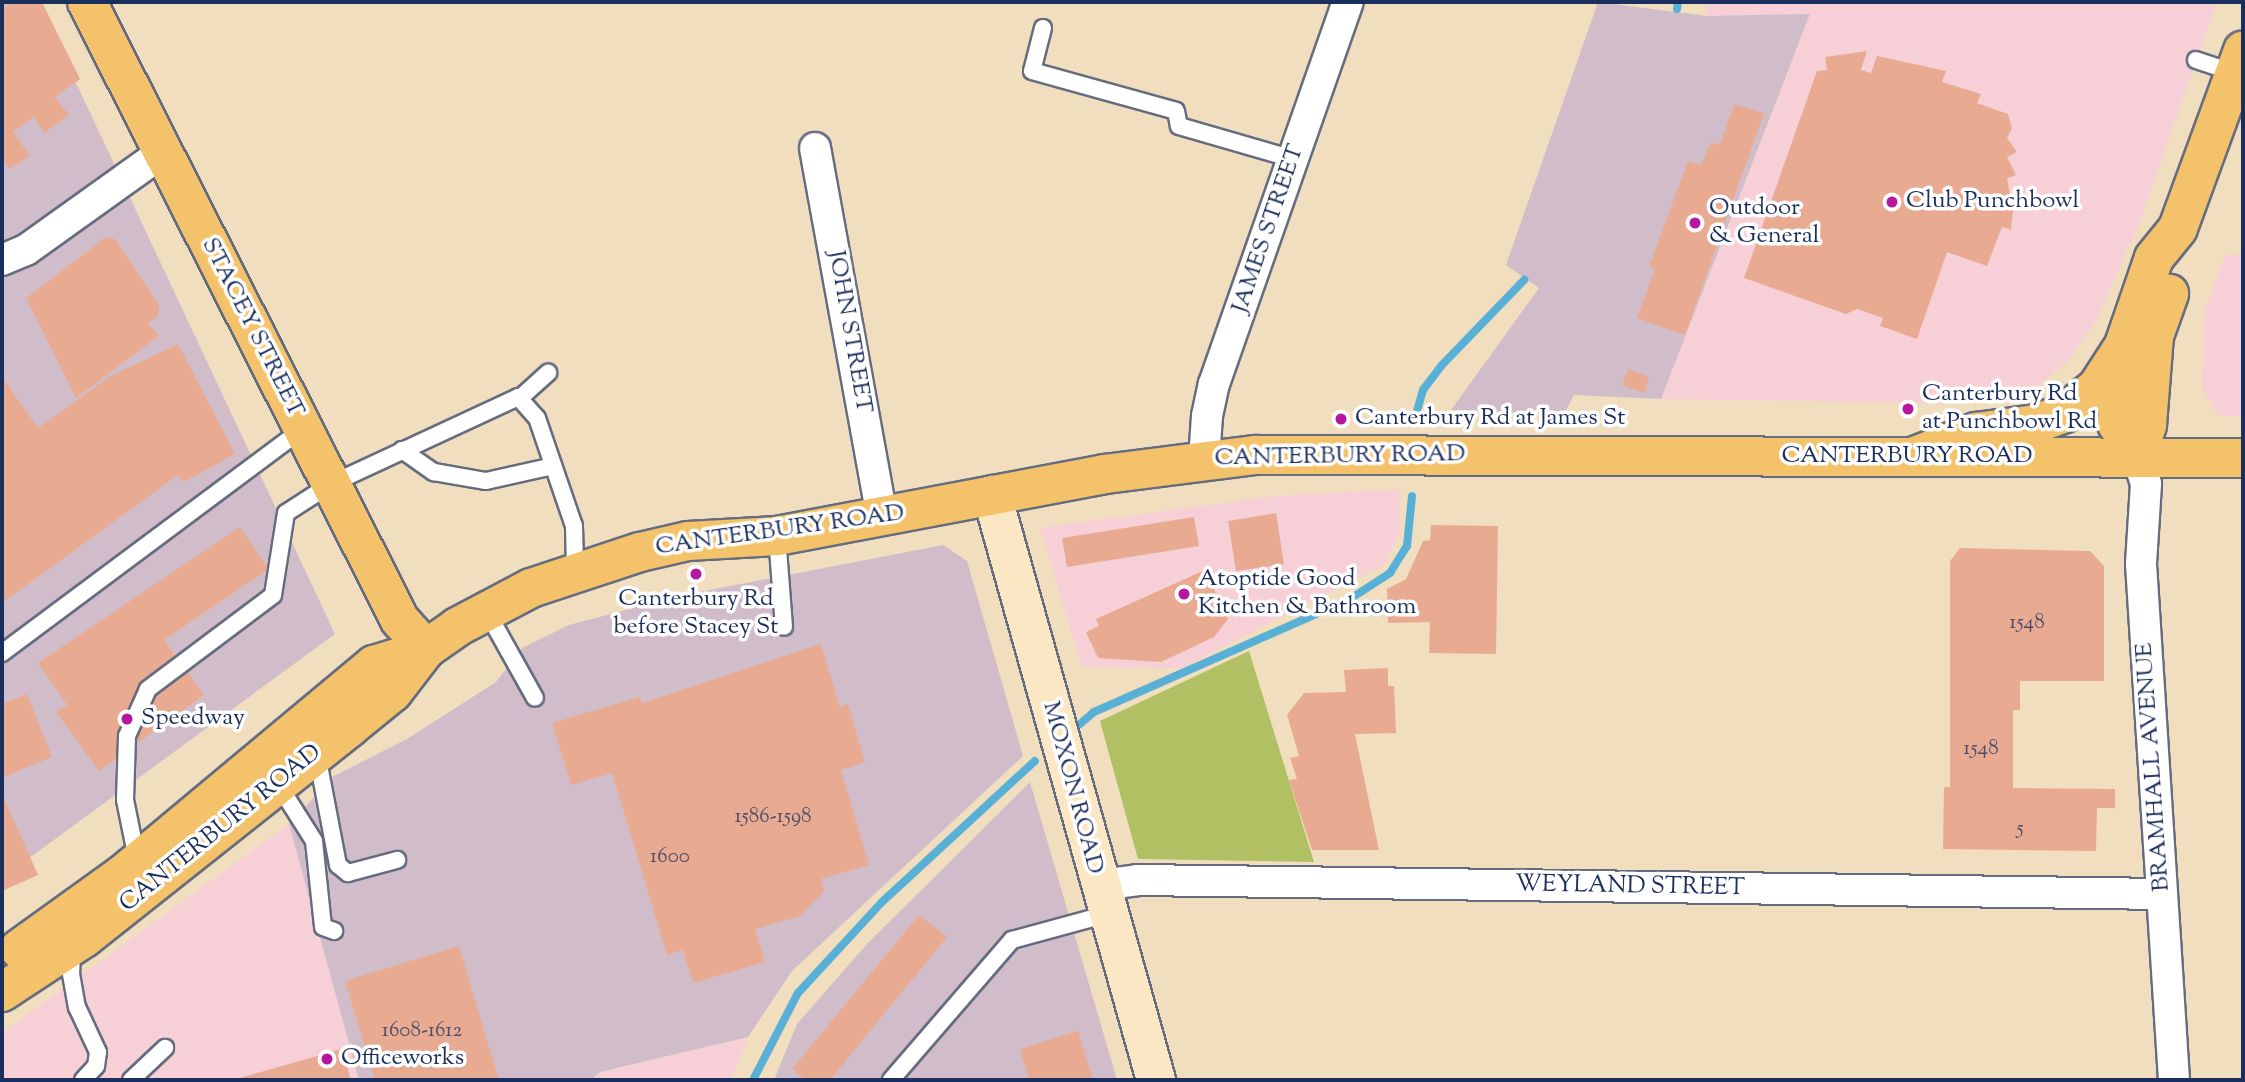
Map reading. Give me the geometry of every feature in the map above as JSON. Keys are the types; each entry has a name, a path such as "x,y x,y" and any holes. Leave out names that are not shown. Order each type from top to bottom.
{"main road":[{"name":"STACEY STREET","path":"87,2 400,620 426,649"},
{"path":"1915,456 1976,432 2035,424 2065,413 2097,387 2124,345 2154,258 2178,228 2239,61"},
{"path":"2137,456 2147,425 2154,336 2182,257 2178,228"},
{"path":"2124,345 2117,424 2137,456"},
{"name":"CANTERBURY ROAD","path":"2,960 137,862 374,665 426,649 485,610 575,572 688,541 776,536 992,495 1204,460 1301,453 2243,457"},
{"name":"MOXON ROAD","path":"992,495 1103,899 1156,1080"},
{"name":"CANTERBURY ROAD","path":"2,992 72,946 393,692 426,649"}],"street":[{"name":"JAMES STREET","path":"1204,460 1207,416 1214,384 1348,2"},
{"name":"JOHN STREET","path":"815,148 882,517"},
{"path":"2,260 26,250 163,152"},
{"name":"BRAMHALL AVENUE","path":"2137,456 2147,499 2141,564 2174,1080"},
{"name":"WEYLAND STREET","path":"1103,899 1137,880 2162,894"}],"lane":[{"path":"1043,28 1032,71 1176,111 1179,126 1293,159"},
{"path":"2196,60 2239,61"},
{"path":"137,862 125,800 127,736 148,689 273,595 286,513 331,484 510,398 520,398 548,373"},
{"path":"520,398 537,418 574,526 575,572"},
{"path":"2,653 303,428"},
{"path":"402,450 435,472 486,481 553,466"},
{"path":"776,536 785,627"},
{"path":"485,610 535,698"},
{"path":"317,753 338,865 348,873 397,860"},
{"path":"278,784 314,841 323,927 334,930"},
{"path":"891,1080 1012,940 1103,899"},
{"path":"72,946 71,974 77,1007 98,1052 96,1066 83,1080"},
{"path":"131,1080 165,1048"}],"shaded area":[{"path":"2,2 38,2 335,634 2,878"},
{"path":"1598,2 1707,16 1810,14 1661,399 1574,395 1564,414 1451,410 1539,288 1506,265"},
{"path":"1706,2 2217,2 2141,219 2095,323 2067,362 2036,388 1991,400 1949,403 1661,399 1810,15 1707,16"},
{"path":"2243,254 2243,417 2217,415 2202,388 2205,308 2226,255"},
{"path":"1401,489 1400,532 1384,565 1182,668 1082,667 1040,528 1275,496"},
{"path":"943,545 967,561 1023,756 792,971 748,1037 600,1072 591,1080 359,1080 289,824 334,776 407,739 496,682 522,648 569,625 679,596"},
{"path":"1030,782 1117,1080 774,1080 797,1024 866,945"},
{"path":"289,824 359,1080 2,1080 2,1033"},
{"path":"748,1037 731,1080 591,1080 600,1072"}],"green space":[{"path":"1249,651 1314,862 1138,859 1100,721"}],"building":[{"path":"12,2 42,2 80,79 55,97 69,115 44,133 34,117 13,132 30,156 10,169 2,158 2,9"},
{"name":"Club Punchbowl","path":"1867,51 1861,70 1871,73 1877,56 1946,71 1942,82 1981,94 1977,103 2008,114 2012,128 2007,138 2017,152 2007,157 2016,175 2007,178 2013,210 2011,230 2002,227 1987,266 1947,252 1917,339 1880,326 1883,318 1857,309 1846,314 1744,278 1817,71 1827,70 1825,57"},
{"path":"1734,104 1764,113 1685,335 1637,318 1655,269 1649,267 1688,161 1701,165 1711,142 1720,145"},
{"path":"106,237 115,239 159,305 158,316 148,323 159,336 76,398 26,298"},
{"path":"178,344 235,454 184,482 178,475 2,603 2,377 38,428 109,377"},
{"path":"1628,369 1649,377 1644,393 1622,385"},
{"path":"1276,513 1284,564 1236,571 1228,521"},
{"path":"1194,517 1199,546 1067,567 1062,538"},
{"path":"1431,525 1498,526 1496,654 1429,653 1430,622 1388,623 1387,589 1406,579 1423,541 1430,540"},
{"path":"240,527 269,569 164,640 204,695 99,771 56,712 67,705 38,663"},
{"path":"1960,548 2090,551 2104,566 2104,681 2020,681 2020,710 2013,710 2013,788 2115,789 2115,808 2097,808 2096,851 1943,849 1944,787 1950,787 1950,561"},
{"name":"Atoptide Good Kitchen & Bathroom","path":"1205,570 1228,619 1214,637 1161,662 1098,658 1086,632 1099,626 1096,619"},
{"path":"821,644 840,707 848,704 865,762 841,770 869,865 821,879 824,891 800,916 755,929 765,962 693,983 683,950 667,955 612,773 571,785 552,723 640,697 642,703"},
{"path":"1388,668 1388,686 1394,686 1396,733 1355,734 1379,850 1312,850 1289,780 1297,779 1290,758 1299,756 1287,715 1304,693 1346,692 1344,670"},
{"path":"27,694 52,757 2,778 2,704"},
{"path":"2,794 38,875 2,891"},
{"path":"919,915 947,937 830,1080 806,1080 792,1069"},
{"path":"459,946 499,1080 375,1080 345,981"},
{"path":"1078,1031 1093,1080 1029,1080 1020,1049"},
{"name":"Officeworks","path":"342,1049 351,1080 236,1080 236,1079"}],"waterway":[{"path":"1677,9 1678,2"},
{"path":"1417,411 1423,390 1441,366 1524,280"},
{"path":"1080,724 1094,712 1350,599 1390,573 1407,546 1412,496"},
{"path":"753,1080 798,993 882,902 1035,761"}],"place":[{"name":"Club Punchbowl","path":"1892,202"},
{"name":"Outdoor & General","path":"1695,223"},
{"name":"Canterbury Rd at Punchbowl Rd","path":"1908,409"},
{"name":"Canterbury Rd at James St","path":"1341,419"},
{"name":"Canterbury Rd before Stacey St","path":"696,574"},
{"name":"Atoptide Good Kitchen & Bathroom","path":"1184,594"},
{"name":"Speedway","path":"127,719"},
{"name":"Officeworks","path":"327,1059"}]}
